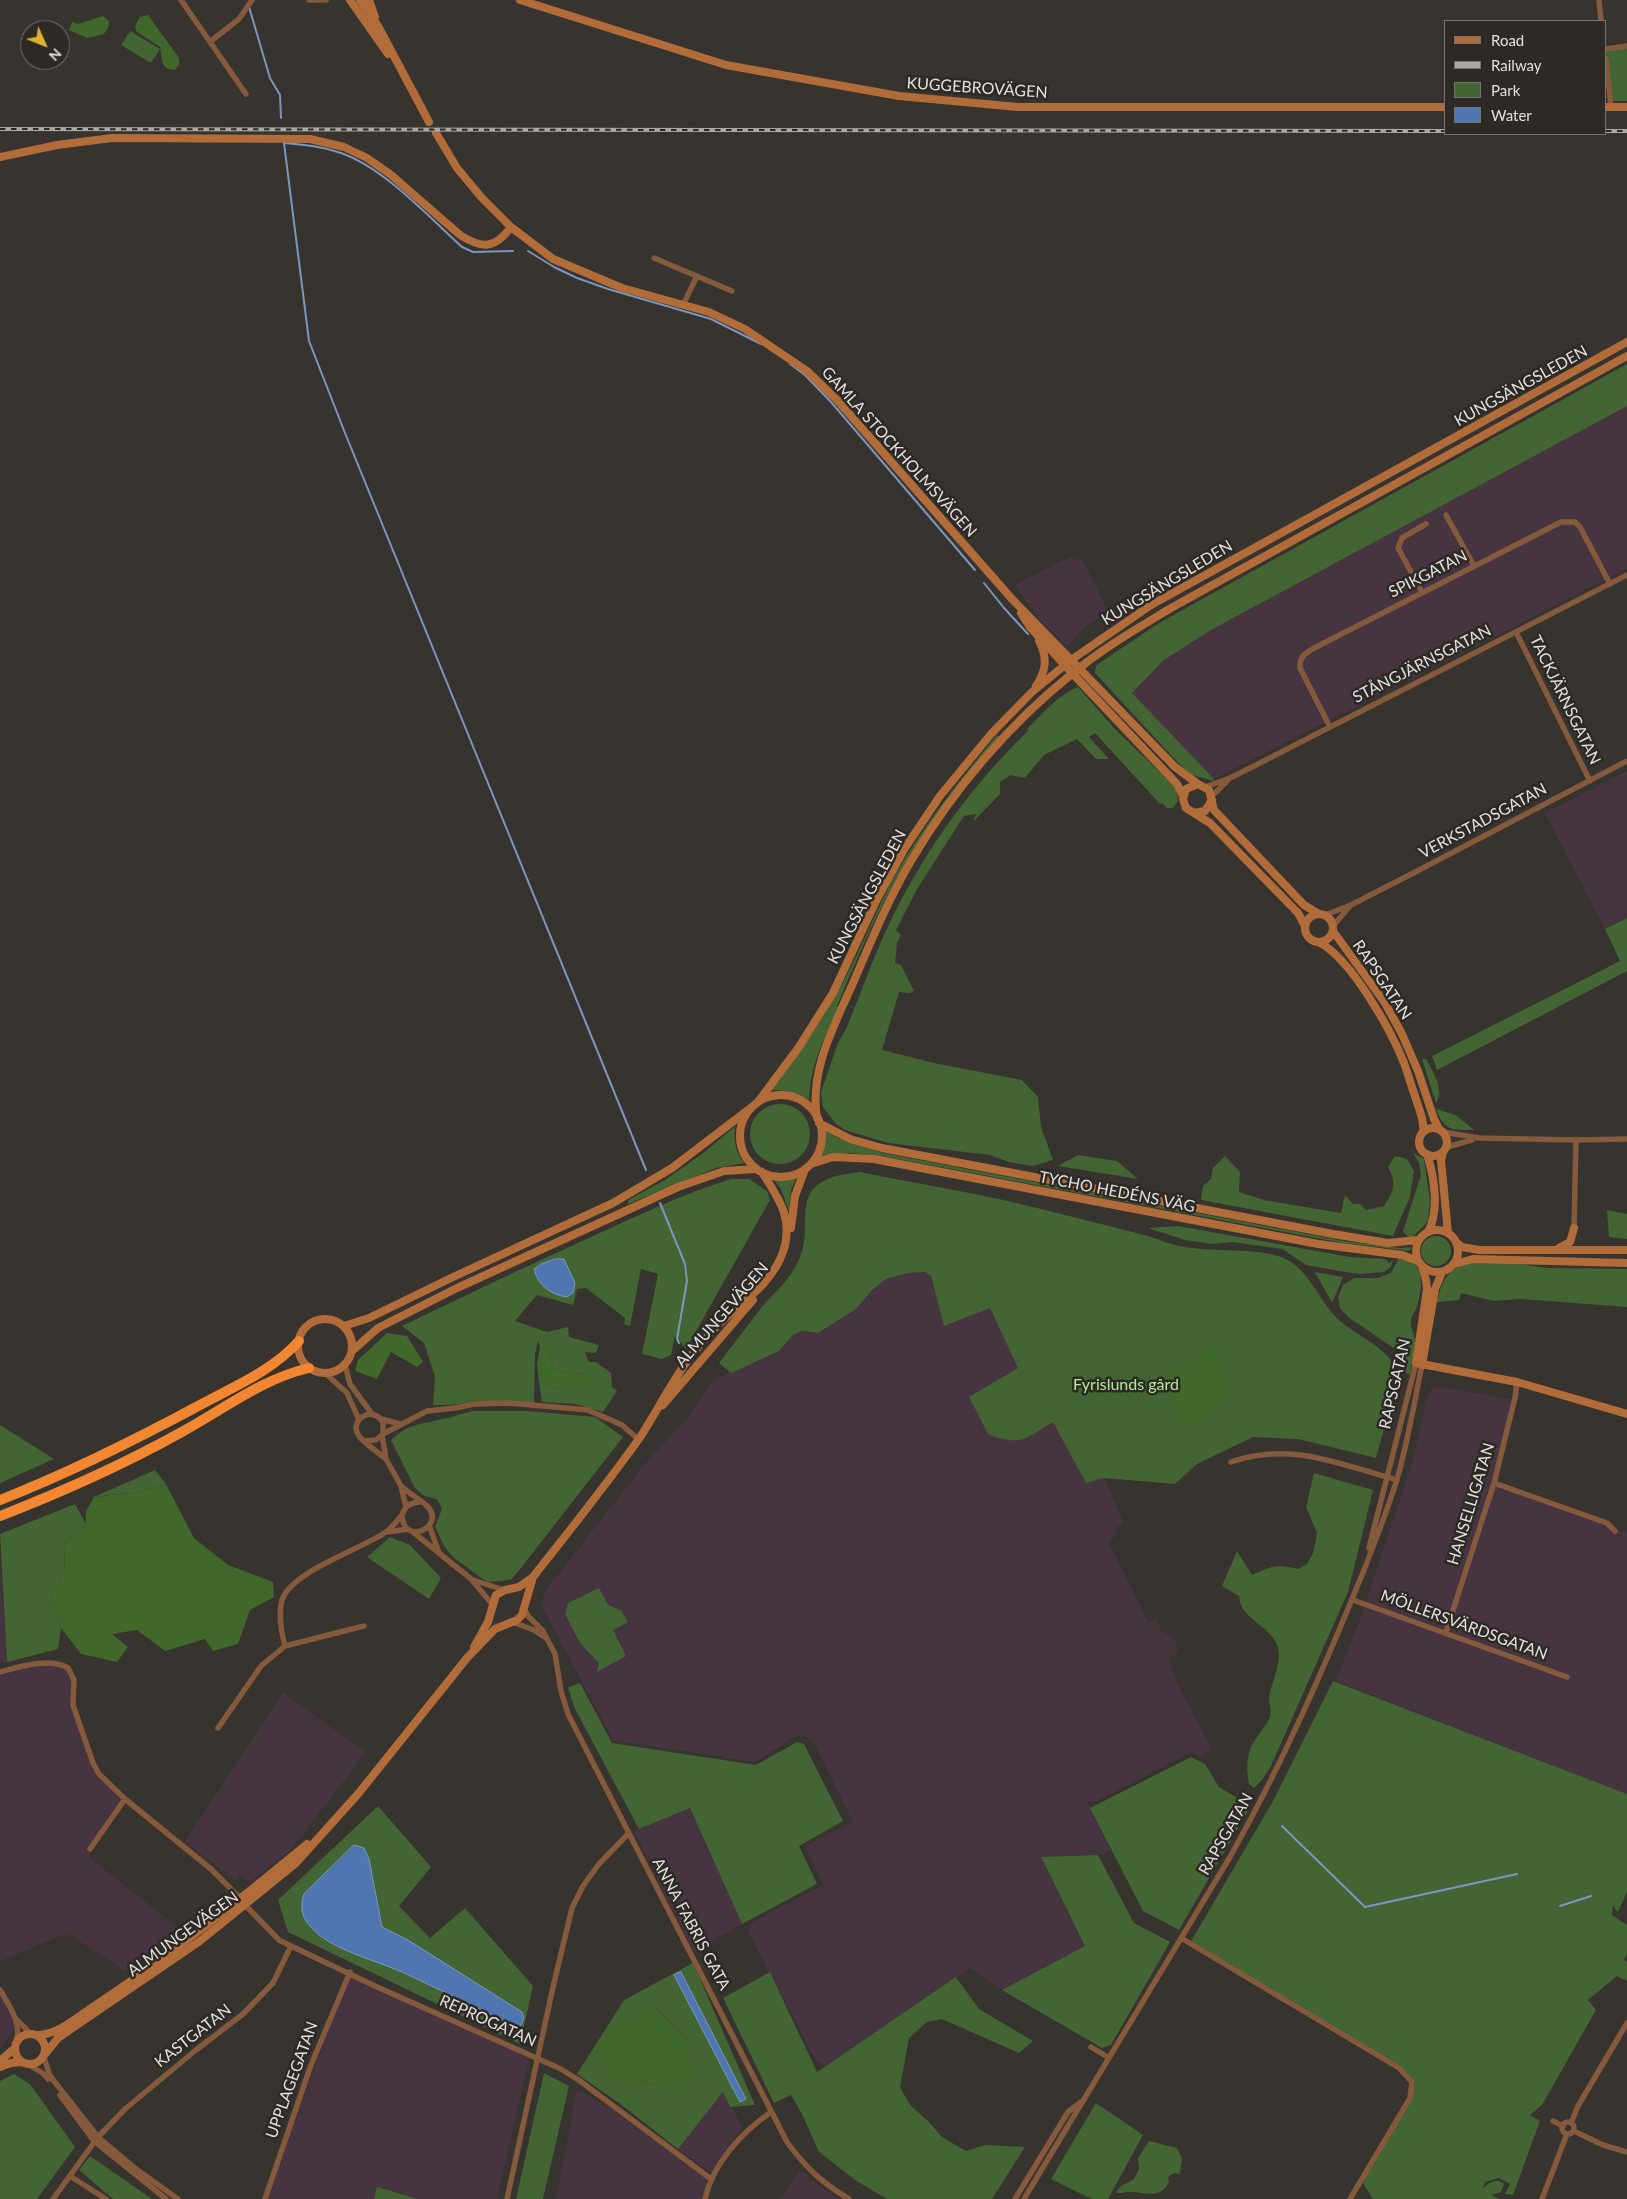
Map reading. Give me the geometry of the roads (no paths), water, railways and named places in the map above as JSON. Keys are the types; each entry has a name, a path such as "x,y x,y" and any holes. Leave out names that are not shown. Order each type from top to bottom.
{"highway":[{"path":"0,1500 49,1481 148,1433 277,1362 299,1341"},
{"path":"0,1516 55,1495 181,1432 263,1385 280,1377 309,1368"}],"main road":[{"path":"350,0 417,98"},
{"path":"360,0 378,26 429,122"},
{"path":"369,0 378,26"},
{"name":"KUGGEBROVÄGEN","path":"520,0 726,66 900,96 1018,107 1444,108"},
{"path":"1608,107 1627,108"},
{"name":"GAMLA STOCKHOLMSVÄGEN","path":"436,133 457,168 476,191 512,226 553,259 622,288 709,312 746,329 807,371 837,400 1068,662"},
{"path":"0,157 57,144 112,138 310,139 344,147 367,158 390,174 460,235 472,243 486,245 496,243 512,226"},
{"name":"KUNGSÄNGSLEDEN","path":"755,1105 799,1046 833,992 876,901 905,848 925,818 969,759 1032,692 1068,662 1151,605 1627,342"},
{"name":"KUNGSÄNGSLEDEN","path":"818,1120 814,1103 815,1084 821,1058 877,929 910,862 952,800 976,769 1028,712 1076,671 1133,631 1171,608 1627,356"},
{"name":"GAMLA STOCKHOLMSVÄGEN","path":"1012,599 1030,627 1068,662"},
{"path":"1030,627 1044,650 1045,657 1044,670 1032,692"},
{"path":"1068,662 1076,671 1177,784 1186,808 1213,826 1298,913 1305,926 1307,936 1315,942 1326,941 1333,929 1330,918 1304,905 1214,810 1212,799 1201,786 1175,768 1076,671"},
{"path":"1183,796 1190,786 1201,786"},
{"path":"1194,813 1205,811 1212,799"},
{"path":"1305,926 1310,918 1322,915"},
{"name":"RAPSGATAN","path":"1333,929 1385,1003 1402,1034 1418,1070 1434,1119 1441,1130"},
{"name":"RAPSGATAN","path":"1320,943 1333,951 1350,972 1378,1012 1394,1041 1404,1062 1419,1108 1424,1126 1423,1132"},
{"path":"344,1326 369,1318 613,1203 672,1168 755,1105 776,1096 796,1098 812,1110 818,1120 821,1145 808,1167 795,1175 784,1177 772,1176 759,1171 724,1171 701,1177 619,1212 378,1328 352,1351 344,1364 336,1371 325,1373 309,1368 300,1356 299,1341 307,1326 315,1321 325,1319 335,1321 344,1326 351,1338 352,1351"},
{"path":"755,1105 743,1122 740,1139 745,1156 759,1171"},
{"name":"TYCHO HEDÉNS VÄG","path":"818,1120 850,1139 882,1148 1333,1234 1388,1243 1418,1240"},
{"path":"1448,1233 1441,1160 1448,1141 1441,1130 1428,1129 1423,1132 1420,1144 1430,1165 1434,1206 1432,1225 1428,1232 1418,1240 1416,1247 1420,1264 1435,1273 1442,1272 1454,1264 1481,1259 1627,1262"},
{"path":"1426,1154 1432,1156 1445,1150"},
{"name":"TYCHO HEDÉNS VÄG","path":"808,1167 834,1157 874,1160 1309,1242 1402,1255 1420,1264"},
{"name":"ALMUNGEVÄGEN","path":"656,1412 775,1277 787,1252 795,1196 808,1167"},
{"name":"ALMUNGEVÄGEN","path":"467,1658 488,1622 496,1595 519,1587 533,1577 638,1439 695,1350 715,1328 761,1286 778,1262 786,1234 785,1212 782,1203 759,1171"},
{"path":"1554,1250 1570,1242 1574,1228"},
{"path":"1574,1228 1577,1240 1587,1250"},
{"path":"1428,1232 1441,1230 1448,1233 1462,1247 1479,1250 1627,1250"},
{"path":"1454,1264 1458,1254 1456,1242"},
{"name":"RAPSGATAN","path":"1419,1364 1426,1289 1426,1280 1420,1264"},
{"name":"RAPSGATAN","path":"1419,1364 1435,1289 1442,1272"},
{"path":"1419,1364 1517,1382 1627,1414"},
{"name":"ALMUNGEVÄGEN","path":"44,2056 58,2038 200,1941 330,1826 467,1658 495,1628 522,1615 533,1577"},
{"path":"507,1590 518,1594 524,1605"},
{"path":"492,1607 497,1618 509,1622"},
{"name":"ALMUNGEVÄGEN","path":"34,2034 46,2035 64,2026 131,1982 243,1902"},
{"path":"0,2061 24,2034 34,2034 45,2043 44,2056 38,2063 11,2063 0,2067"},
{"path":"15,2045 15,2054 26,2063"}],"street":[{"path":"181,0 246,94"},
{"path":"211,41 239,19 252,0"},
{"path":"309,0 326,0"},
{"path":"1599,0 1601,20"},
{"path":"1607,49 1627,46"},
{"path":"1607,83 1608,107"},
{"path":"654,258 732,291"},
{"path":"683,305 697,276"},
{"path":"1446,515 1474,566"},
{"name":"SPIKGATAN","path":"1330,727 1302,673 1301,659 1316,647 1422,592 1561,522 1575,522 1580,527 1610,584"},
{"path":"1422,592 1398,548 1402,538 1426,524"},
{"name":"STÅNGJÄRNSGATAN","path":"1201,786 1230,778 1627,575"},
{"name":"TACKJÄRNSGATAN","path":"1516,632 1590,781"},
{"name":"VERKSTADSGATAN","path":"1322,915 1351,905 1627,762"},
{"name":"STÅNGJÄRNSGATAN","path":"1212,799 1230,778"},
{"name":"VERKSTADSGATAN","path":"1333,929 1351,905"},
{"path":"1441,1130 1479,1138 1627,1139"},
{"path":"1445,1150 1479,1138"},
{"path":"1574,1228 1576,1140"},
{"path":"344,1364 350,1384 372,1414 381,1419 400,1424"},
{"name":"RAPSGATAN","path":"1366,1565 1386,1477 1419,1364"},
{"name":"RAPSGATAN","path":"1024,2199 1262,1800 1312,1697 1382,1527 1407,1444 1419,1364"},
{"path":"325,1373 347,1393 358,1420 357,1432 386,1459 402,1486 420,1502 425,1504 431,1512 430,1525 432,1537 439,1552"},
{"name":"HANSELLIGATAN","path":"1446,1632 1494,1483 1515,1398 1517,1382"},
{"path":"365,1441 376,1440 383,1434 427,1410 455,1408 474,1404 509,1403 588,1410 622,1425 638,1439"},
{"path":"358,1420 367,1414 372,1414"},
{"path":"381,1419 384,1426 386,1459"},
{"path":"1231,1462 1251,1455 1287,1452 1326,1460 1397,1480"},
{"path":"1494,1483 1608,1523 1615,1531"},
{"path":"402,1486 406,1507"},
{"path":"285,1646 280,1627 281,1612 286,1592 298,1580 312,1571 387,1532 402,1515 406,1507 420,1502"},
{"path":"402,1515 403,1523 471,1579 492,1607"},
{"path":"387,1532 422,1531 430,1525"},
{"path":"471,1579 507,1590"},
{"name":"MÖLLERSVÄRDSGATAN","path":"1353,1600 1567,1676"},
{"name":"ANNA FABRIS GATA","path":"524,1605 528,1616 543,1631 557,1660 561,1691 568,1714 787,2142 804,2165 832,2189 849,2199"},
{"path":"509,1622 534,1630 546,1638"},
{"path":"218,1728 261,1666 285,1646 364,1626"},
{"name":"REPROGATAN","path":"0,1672 22,1666 47,1664 68,1668 74,1680 73,1705 93,1763 99,1774 125,1799 211,1869 280,1940 350,1972 375,1986 538,2058 580,2081 711,2179"},
{"path":"90,1849 125,1799"},
{"path":"507,2199 572,1908 583,1886 599,1864 628,1834"},
{"path":"1181,1938 1399,2068 1412,2082 1410,2098 1350,2199"},
{"name":"KASTGATAN","path":"53,2199 96,2139 125,2109 243,2014 273,1983 291,1946"},
{"name":"UPPLAGEGATAN","path":"265,2199 311,2064 350,1972"},
{"path":"0,1990 16,2019 18,2034 15,2045"},
{"path":"16,2019 34,2034"},
{"path":"1571,2123 1578,2106 1627,2023"},
{"path":"1091,2047 1109,2058"},
{"path":"44,2056 47,2072 96,2139 178,2199"},
{"path":"26,2063 44,2074 96,2139 166,2199"},
{"name":"RAPSGATAN","path":"1015,2199 1068,2112 1081,2102"},
{"path":"705,2199 711,2179 732,2147 751,2125 771,2112"},
{"path":"1553,2121 1563,2126"},
{"path":"1563,2126 1565,2123 1571,2123"},
{"path":"1571,2123 1574,2126 1574,2131"},
{"path":"1563,2126 1563,2132 1567,2134"},
{"path":"1542,2199 1567,2134 1574,2131 1603,2145 1627,2152"},
{"path":"70,2176 106,2199"}],"water":[{"path":"555,1259 564,1259 575,1283 573,1293 567,1297 546,1289 534,1269 541,1264"},
{"path":"354,1845 364,1848 369,1859 382,1927 408,1940 522,2012 524,2018 521,2025 517,2027 402,1972 340,1947 318,1934 310,1926 302,1911 304,1894"},
{"path":"681,1972 746,2099 740,2102 674,1975"}],"waterway":[{"path":"249,7 270,78 280,95 281,118"},
{"path":"513,251 473,252 462,247 405,194 357,160 327,149 284,143 309,341 646,1170"},
{"path":"528,251 577,278 711,319 761,344"},
{"path":"790,364 805,375 831,402 975,570"},
{"path":"984,583 1028,634"},
{"path":"660,1203 685,1264 687,1281 677,1339 679,1343"},
{"path":"1282,1826 1365,1907 1517,1874"},
{"path":"1560,1906 1591,1896"}],"railway":[{"path":"0,129 1444,131"},
{"path":"1607,131 1627,131"}],"park label":[{"name":"Fyrislunds gård","path":"1126,1385"}]}
